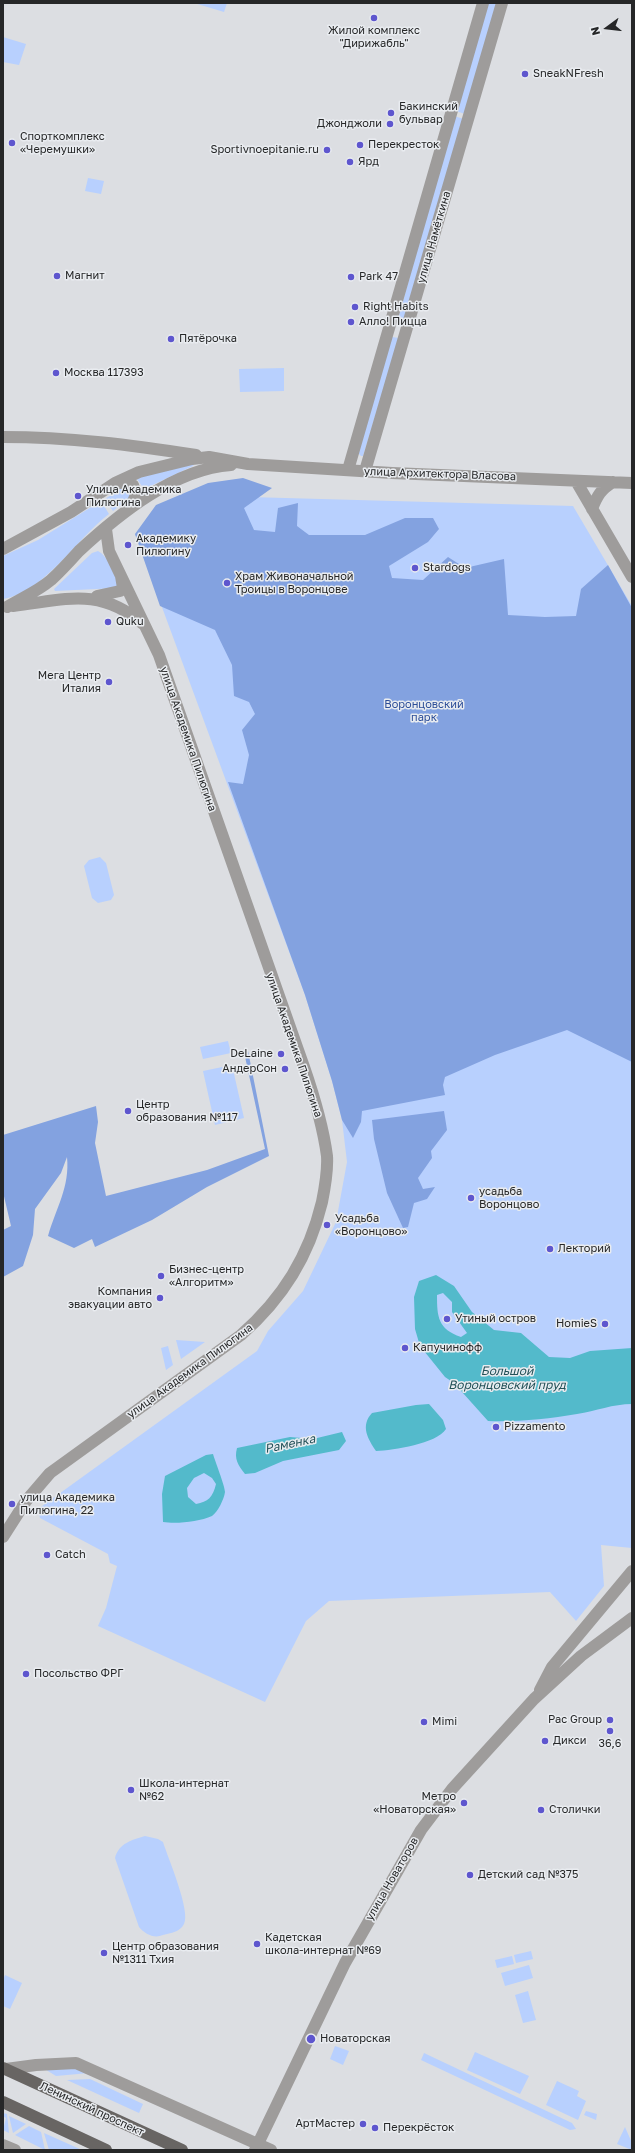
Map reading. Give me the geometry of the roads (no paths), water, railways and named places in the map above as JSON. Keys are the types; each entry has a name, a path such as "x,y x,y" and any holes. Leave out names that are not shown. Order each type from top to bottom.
{"main road":[{"name":"Ленинский проспект","path":"4,2069 182,2150"},
{"path":"3,2102 106,2150"}],"street":[{"name":"улица Намёткина","path":"348,470 482,3"},
{"name":"улица Намёткина","path":"365,472 502,3"},
{"path":"391,319 393,328 398,331 404,330 408,325"},
{"path":"3,437 40,437 94,440 248,464"},
{"path":"150,448 155,454 155,462 152,468"},
{"path":"3,549 71,512 116,483 152,468 209,457"},
{"name":"улица Архитектора Власова","path":"248,464 365,472 632,483"},
{"name":"улица Академика Пилюгина","path":"5,607 36,591 52,580 130,508 164,487 211,468 248,464"},
{"path":"576,481 632,577"},
{"path":"116,483 124,482 133,485 136,495 130,508"},
{"path":"592,509 598,494 604,487 613,482"},
{"name":"улица Академика Пилюгина","path":"3,1537 26,1501 50,1473 241,1335 260,1318 288,1285 299,1266 317,1222 327,1176 327,1157 315,1098 162,662 121,574 108,551 106,529"},
{"path":"88,598 120,591 123,588 121,574"},
{"name":"улица Академика Пилюгина","path":"5,607 88,598 107,601 121,607 145,626"},
{"name":"улица Новаторов","path":"534,1699 552,1668 632,1571"},
{"name":"улица Новаторов","path":"256,2147 345,1963 408,1849 452,1789 534,1699 582,1656 632,1618"},
{"path":"4,2069 36,2064 76,2063 256,2147 271,2150"},
{"path":"3,2145 15,2150"}],"water":[{"name":"Большой Воронцовский пруд","path":"436,1275 454,1286 472,1312 494,1330 521,1333 549,1357 570,1358 590,1351 632,1348 632,1404 618,1405 577,1414 544,1419 488,1421 454,1383 445,1377 420,1346 415,1329 414,1297 419,1281","holes":["443,1293 452,1302 452,1312 467,1333 461,1337 453,1334 443,1326 440,1321 437,1295"]},
{"path":"429,1404 443,1420 446,1429 441,1434 433,1439 414,1445 376,1451 366,1432 366,1423 372,1413"},
{"name":"Раменка","path":"342,1432 346,1441 339,1450 283,1461 255,1473 245,1474 236,1459 237,1448 290,1437 313,1439"},
{"path":"213,1454 225,1489 223,1498 218,1508 212,1516 201,1520 181,1523 163,1522 162,1494 165,1476 206,1455","holes":["204,1473 212,1478 216,1484 212,1496 207,1500 196,1504 188,1497 187,1488 194,1478"]}],"place":[{"name":"Жилой комплекс \"Дирижабль\"","path":"374,18"},
{"name":"SneakNFresh","path":"525,74"},
{"name":"Бакинский бульвар","path":"391,113"},
{"name":"Джонджоли","path":"390,124"},
{"name":"Спорткомплекс «Черемушки»","path":"12,143"},
{"name":"Перекресток","path":"360,145"},
{"name":"Sportivnoepitanie.ru","path":"327,150"},
{"name":"Ярд","path":"350,162"},
{"name":"Магнит","path":"57,276"},
{"name":"Park 47","path":"351,277"},
{"name":"Right Habits","path":"355,307"},
{"name":"Алло! Пицца","path":"351,322"},
{"name":"Пятёрочка","path":"171,339"},
{"name":"Москва 117393","path":"56,373"},
{"name":"Улица Академика Пилюгина","path":"78,496"},
{"name":"Академику Пилюгину","path":"128,545"},
{"name":"Stardogs","path":"415,568"},
{"name":"Храм Живоначальной Троицы в Воронцове","path":"227,583"},
{"name":"Quku","path":"108,622"},
{"name":"Мега Центр Италия","path":"109,682"},
{"name":"DeLaine","path":"281,1054"},
{"name":"АндерСон","path":"285,1069"},
{"name":"Центр образования №117","path":"128,1111"},
{"name":"усадьба Воронцово","path":"471,1198"},
{"name":"Усадьба «Воронцово»","path":"327,1225"},
{"name":"Лекторий","path":"550,1249"},
{"name":"Бизнес-центр «Алгоритм»","path":"161,1276"},
{"name":"Компания эвакуации авто","path":"160,1298"},
{"name":"Утиный остров","path":"447,1319"},
{"name":"HomieS","path":"605,1324"},
{"name":"Капучинофф","path":"405,1348"},
{"name":"Pizzamento","path":"496,1427"},
{"name":"улица Академика Пилюгина, 22","path":"12,1504"},
{"name":"Catch","path":"47,1555"},
{"name":"Посольство ФРГ","path":"26,1674"},
{"name":"Pac Group","path":"610,1720"},
{"name":"Mimi","path":"424,1722"},
{"name":"36,6","path":"610,1731"},
{"name":"Дикси","path":"545,1741"},
{"name":"Школа-интернат №62","path":"131,1790"},
{"name":"Метро «Новаторская»","path":"464,1803"},
{"name":"Столички","path":"541,1810"},
{"name":"Детский сад №375","path":"470,1875"},
{"name":"Кадетская школа-интернат №69","path":"257,1944"},
{"name":"Центр образования №1311 Тхия","path":"104,1953"},
{"name":"Новаторская","path":"311,2039"},
{"name":"АртМастер","path":"363,2124"},
{"name":"Перекрёсток","path":"375,2128"}],"park label":[{"name":"Воронцовский парк","path":"424,711"}]}
